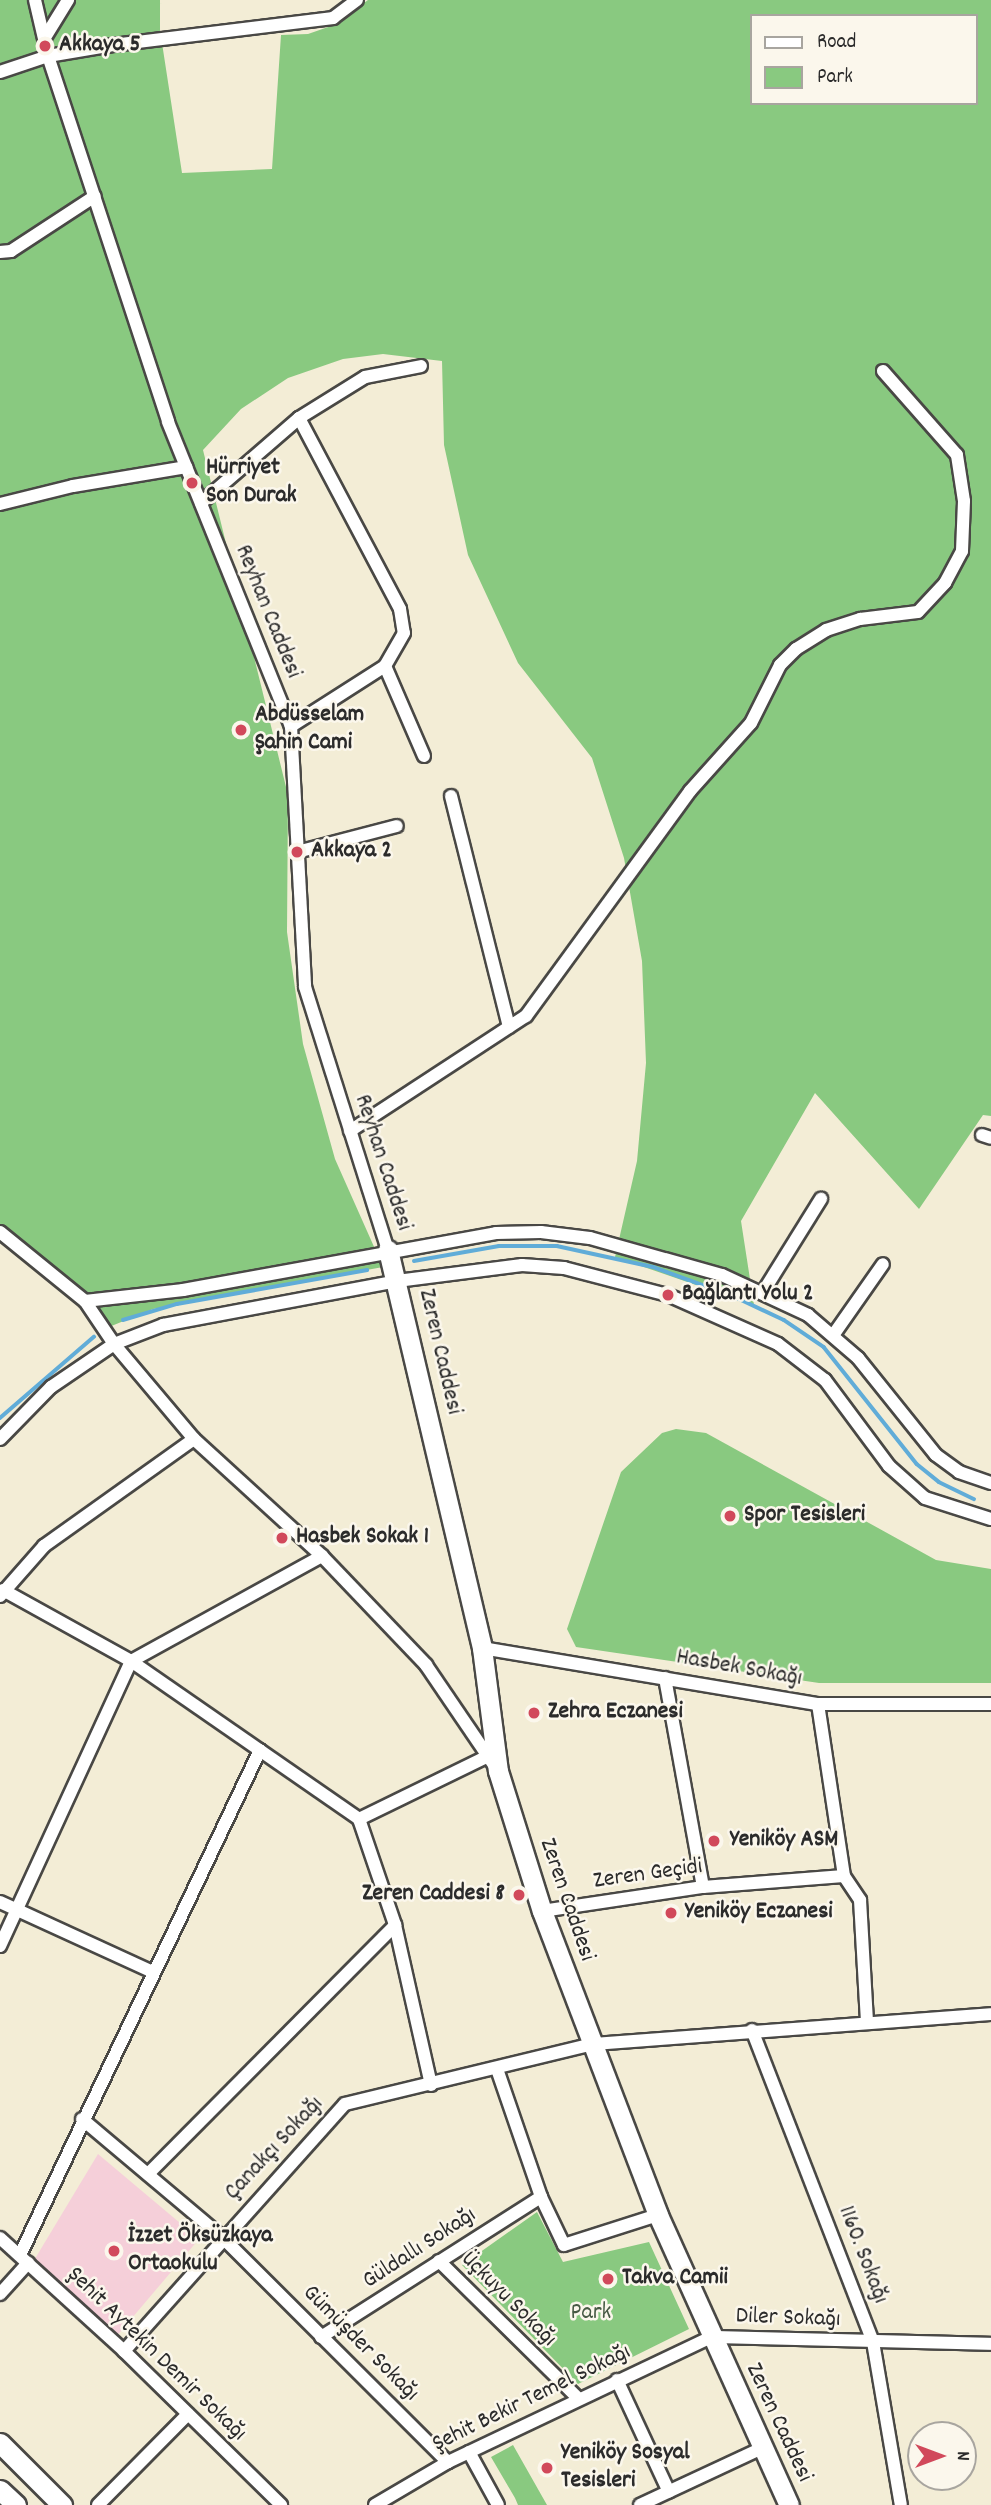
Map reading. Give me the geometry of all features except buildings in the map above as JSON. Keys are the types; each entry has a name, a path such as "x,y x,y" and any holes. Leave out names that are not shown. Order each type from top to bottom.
{"street":[{"name":"Reyhan Caddesi","path":"35,0 46,47 186,467 290,726 305,988 388,1250"},
{"path":"46,47 68,0"},
{"path":"0,72 46,47 333,18 357,0"},
{"path":"0,251 11,251 95,196"},
{"path":"201,503 299,418 365,377 421,366"},
{"path":"350,1131 526,1016 690,792 751,723 788,657 826,630 860,619 918,612 960,560 964,501 957,455 883,371"},
{"path":"290,726 385,666 404,633 400,609 299,418"},
{"path":"0,505 73,486 186,467"},
{"path":"385,666 424,756"},
{"path":"451,796 509,1027"},
{"path":"298,852 397,826"},
{"path":"763,1292 821,1199"},
{"path":"0,1231 85,1301 114,1344 194,1439 322,1556 426,1665 493,1764 359,1819"},
{"path":"85,1301 183,1290 388,1250 496,1233 557,1233 666,1258 763,1292 801,1311 834,1334 864,1364 925,1445 959,1472 991,1483"},
{"name":"Zeren Caddesi","path":"388,1250 482,1648 493,1764 542,1911 658,2215 789,2505"},
{"path":"834,1334 883,1264"},
{"path":"0,1439 51,1387 114,1344 163,1325 397,1281 522,1265 564,1268 622,1281 716,1314 801,1358 825,1380 889,1466 925,1498 991,1519"},
{"path":"194,1439 44,1546 1,1593 131,1661 359,1819 396,1925 431,2085"},
{"path":"0,1946 131,1661 322,1556"},
{"name":"Hasbek Sokağı","path":"482,1648 818,1704 991,1704"},
{"path":"665,1678 704,1887"},
{"path":"818,1704 844,1877 860,1900 867,2021"},
{"path":"0,2294 24,2259 82,2119 151,1971 260,1750"},
{"name":"Zeren Geçidi","path":"542,1911 704,1887 844,1877"},
{"path":"0,1902 151,1971"},
{"path":"148,2175 396,1925"},
{"name":"Çanakçı Sokağı","path":"124,2351 222,2236 345,2105 593,2044 867,2021 991,2014"},
{"name":"1160. Sokağı","path":"752,2030 873,2342 901,2505"},
{"path":"497,2069 541,2197 564,2245 658,2215"},
{"name":"Gümüşder Sokağı","path":"82,2119 222,2236 448,2462"},
{"name":"Güldallı Sokağı","path":"321,2337 541,2197"},
{"name":"Şehit Aytekin Demir Sokağı","path":"0,2238 124,2351 281,2505"},
{"name":"Üçkuyu Sokağı","path":"439,2261 578,2398"},
{"name":"Diler Sokağı","path":"711,2337 991,2344"},
{"name":"Şehit Bekir Temel Sokağı","path":"375,2505 448,2462 711,2337"},
{"path":"617,2380 669,2491"},
{"path":"98,2505 188,2414"},
{"path":"0,2443 62,2505"},
{"path":"640,2505 762,2448"},
{"path":"469,2452 498,2505"},
{"path":"0,2490 16,2505"}],"shaded area":[{"name":"İzzet Öksüzkaya Ortaokulu","path":"98,2154 199,2239 115,2338 33,2262"}],"green space":[{"path":"0,0 160,0 160,30 182,173 272,169 281,35 308,34 334,25 368,0 991,0 991,1116 983,1115 919,1209 815,1093 741,1221 754,1305 615,1257 637,1161 646,1063 642,961 624,858 592,758 518,663 468,555 444,445 442,361 383,354 343,359 288,378 241,409 203,450 288,795 287,932 303,1044 335,1159 383,1267 153,1309 109,1327 0,1231"},
{"name":"Spor Tesisleri","path":"676,1429 706,1433 936,1560 991,1569 991,1683 819,1683 576,1647 567,1629 621,1472 662,1433"},
{"name":"Park","path":"537,2212 563,2262 649,2242 689,2329 578,2384 462,2265"},
{"path":"513,2445 547,2505 518,2505 491,2457"}],"waterway":[{"path":"414,1261 499,1246 557,1246 653,1267 733,1296 784,1320 824,1347 917,1464 939,1482 974,1499"},
{"path":"123,1320 177,1304 367,1270"},
{"path":"0,1418 94,1337"}],"place":[{"name":"Akkaya 5","path":"45,46"},
{"name":"Hürriyet Son Durak","path":"192,483"},
{"name":"Abdüsselam Şahin Cami","path":"241,730"},
{"name":"Akkaya 2","path":"297,852"},
{"name":"Bağlantı Yolu 2","path":"668,1295"},
{"name":"Spor Tesisleri","path":"730,1516"},
{"name":"Hasbek Sokak 1","path":"282,1538"},
{"name":"Zehra Eczanesi","path":"534,1713"},
{"name":"Yeniköy ASM","path":"714,1841"},
{"name":"Zeren Caddesi 8","path":"519,1895"},
{"name":"Yeniköy Eczanesi","path":"671,1913"},
{"name":"İzzet Öksüzkaya Ortaokulu","path":"114,2251"},
{"name":"Takva Camii","path":"608,2279"},
{"name":"Yeniköy Sosyal Tesisleri","path":"547,2468"}]}
